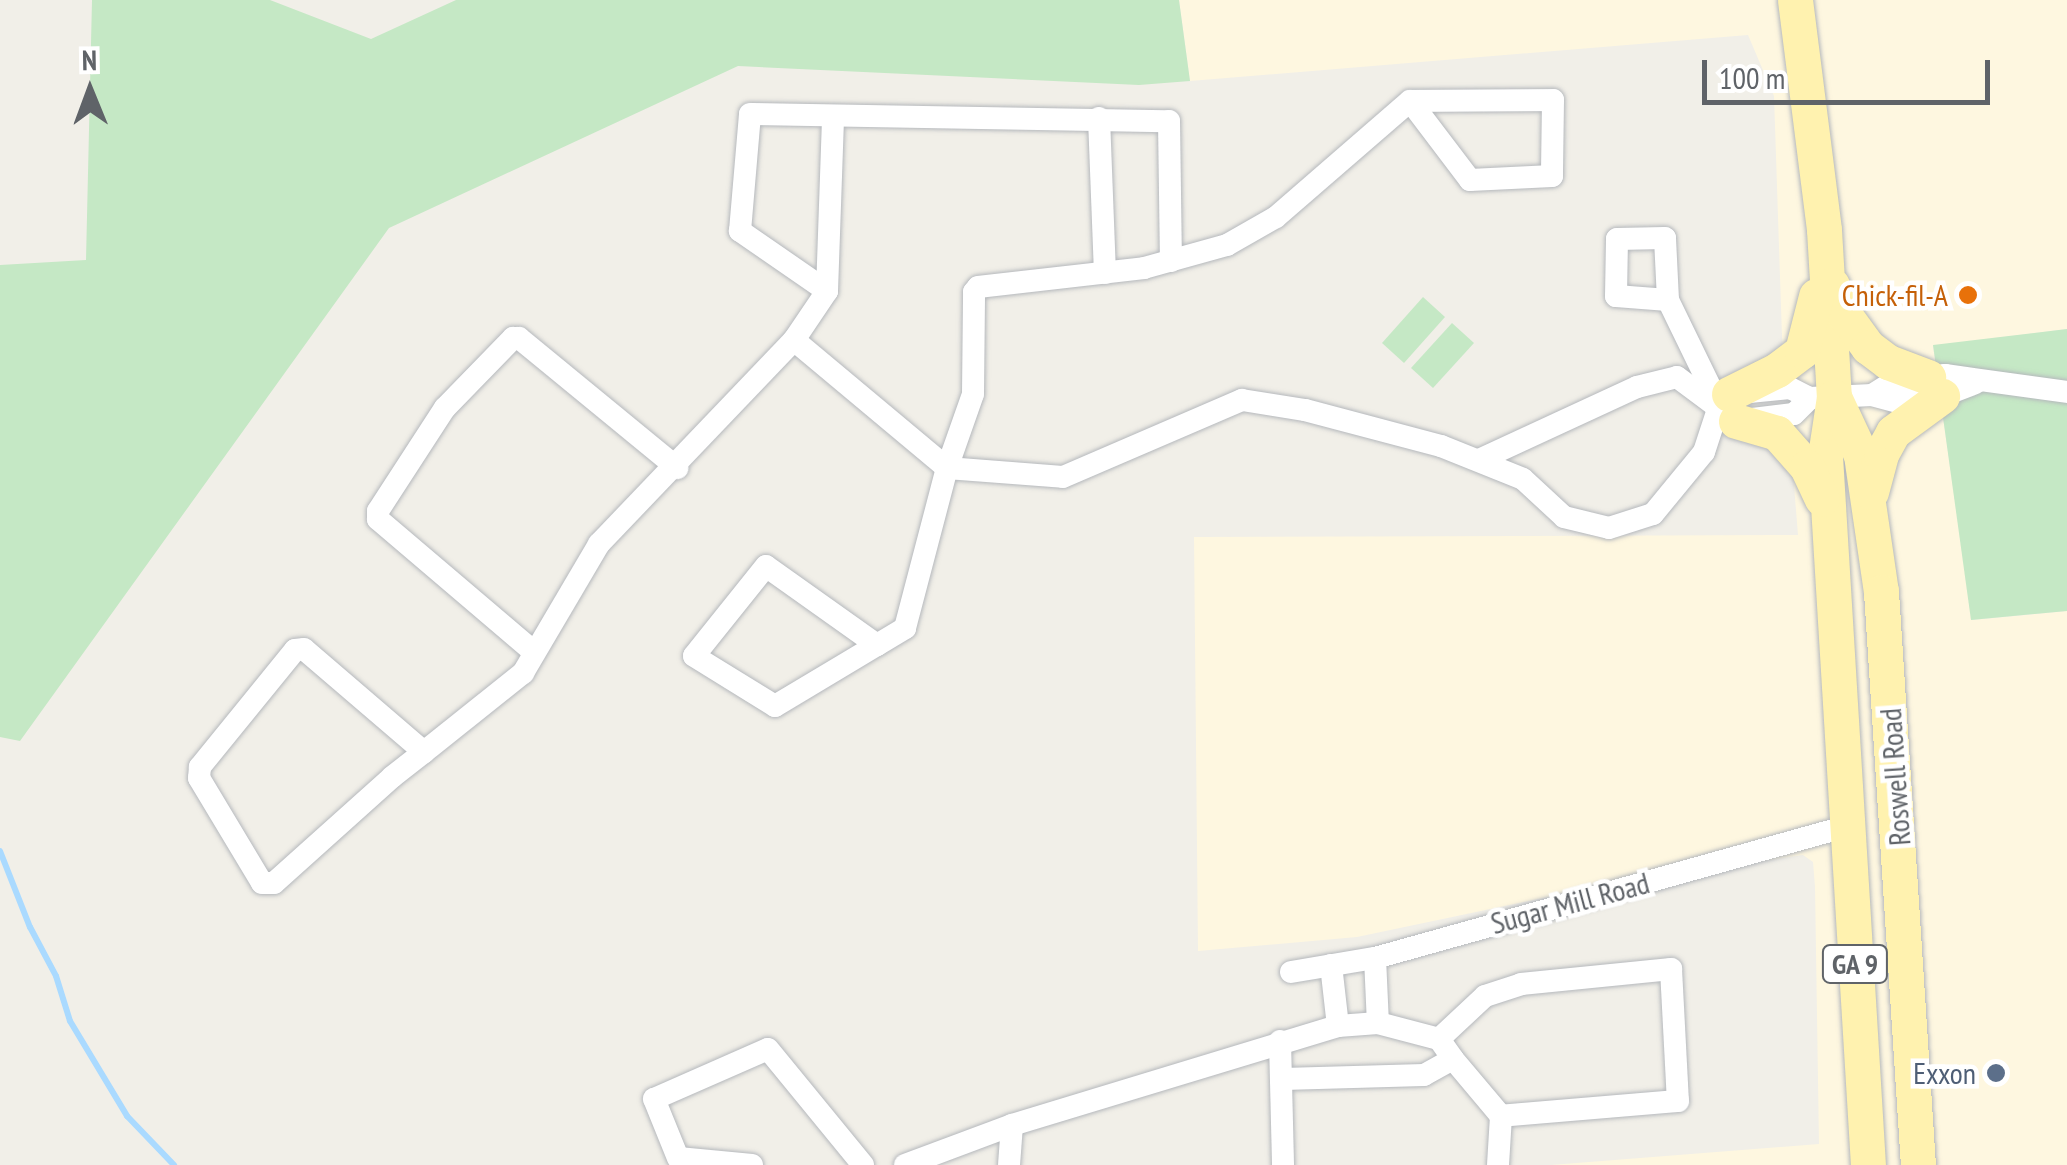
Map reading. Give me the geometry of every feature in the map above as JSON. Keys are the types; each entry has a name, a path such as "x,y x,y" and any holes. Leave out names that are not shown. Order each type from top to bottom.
{"main road":[{"name":"Roswell Road","path":"1795,0 1821,191 1822,397 1868,1165"},
{"path":"1824,266 1844,314 1868,347 1935,387 1893,432 1881,454 1868,502"},
{"path":"1824,266 1802,351 1728,407 1777,433 1807,467 1829,514"},
{"name":"Roswell Road","path":"1822,397 1862,455 1891,709 1924,1157"}],"street":[{"path":"876,646 770,566 694,656 775,706 876,646 905,628 947,468 973,394 974,292 978,287 1104,273 1171,261 1227,245 1276,217 1410,101 1553,100 1552,176 1470,180 1410,101"},
{"path":"827,291 740,231 749,116 1169,121 1171,261"},
{"path":"424,752 304,649 295,650 200,766 199,778 262,882 274,883 424,752 523,673 599,544 676,468 794,340 827,291 833,116"},
{"path":"1099,118 1104,273"},
{"path":"1668,300 1728,407"},
{"path":"534,652 378,520 378,512 446,408 513,338 519,338 676,468"},
{"path":"794,340 947,468 1063,477 1242,400 1305,410 1479,460 1524,479 1564,517 1608,528 1653,514 1704,452 1728,407 1790,388 1822,397 1872,395 1902,403 1935,387 1976,382 2067,392"},
{"path":"1479,460 1637,386 1677,376 1728,407"},
{"name":"Sugar Mill Road","path":"1291,972 1375,958 1848,826"},
{"path":"1375,958 1378,1023"},
{"path":"1331,965 1338,1026"},
{"path":"1283,1079 1424,1075 1485,996 1521,984 1671,968 1678,1100 1501,1116"},
{"path":"905,1165 1012,1125 1280,1041 1338,1026 1378,1023 1446,1049 1501,1116 1498,1165"},
{"path":"1280,1041 1283,1165"},
{"path":"752,1165 678,1158 654,1099 768,1049 863,1165"},
{"path":"1010,1165 1012,1125"}],"shaded area":[{"path":"1179,0 2067,0 2067,329 1933,346 1972,620 2067,611 2067,1165 1551,1165 1819,1144 1815,887 1813,862 1803,855 1614,883 1357,937 1198,951 1194,537 1798,535 1782,337 1774,96 1748,35 1190,81"}],"green space":[{"path":"92,0 270,0 371,39 456,0 1179,0 1190,81 1139,85 738,66 389,228 20,741 0,737 0,265 86,260"},
{"path":"1423,297 1445,317 1404,363 1382,343"},
{"path":"1452,323 1474,343 1433,388 1411,368"},
{"path":"2067,329 2067,611 1971,620 1933,345"}],"waterway":[{"path":"0,851 30,927 56,976 70,1021 127,1116 174,1165"}],"place":[{"name":"Chick-fil-A","path":"1968,295"},
{"name":"Exxon","path":"1996,1073"}]}
